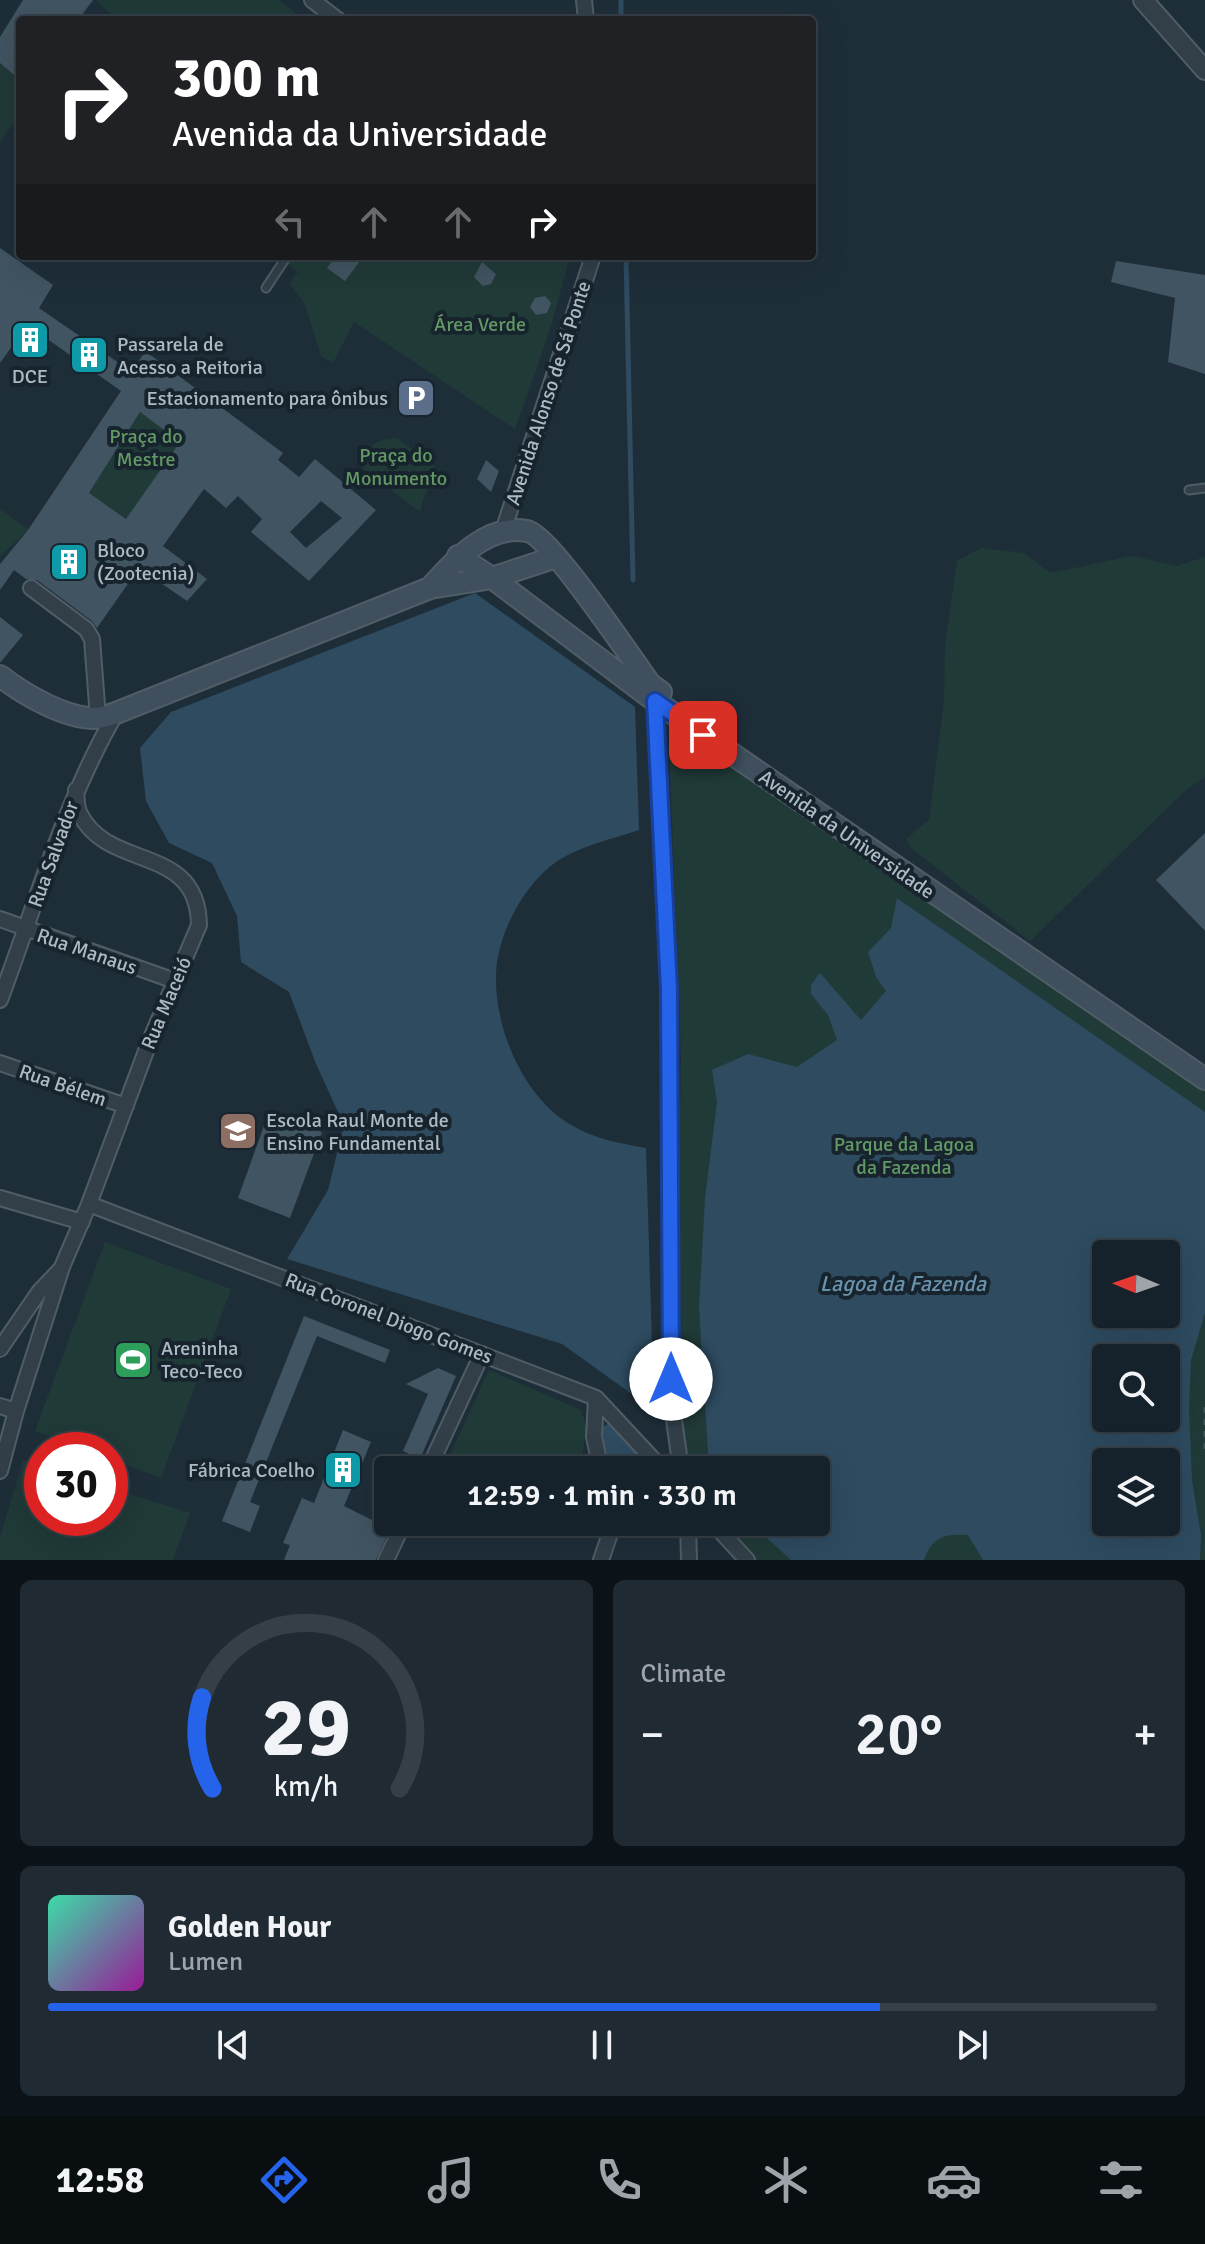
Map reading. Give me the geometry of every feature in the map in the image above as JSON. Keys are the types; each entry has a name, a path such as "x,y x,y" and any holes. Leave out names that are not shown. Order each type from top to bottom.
{"main road":[{"name":"Avenida da Universidade","path":"503,531 526,530 535,534 556,557 650,684 1205,1065"},
{"path":"430,588 458,556 503,531"},
{"name":"Avenida da Universidade","path":"458,556 492,578 655,701 1205,1079"},
{"path":"0,676 52,707 81,716 107,716 430,588 492,578 556,557"}],"street":[{"path":"312,0 333,16"},
{"path":"1143,0 1205,70"},
{"name":"Avenida Alonso de Sá Ponte","path":"503,531 592,260"},
{"path":"31,588 86,629 92,639 107,716"},
{"path":"655,701 669,989 671,1398 679,1456"},
{"name":"Rua Salvador","path":"0,1000 76,790 107,716"},
{"name":"Rua Maceió","path":"0,1471 62,1267 149,1043 199,925 199,908 185,880 103,840 78,811 76,790"},
{"name":"Rua Manaus","path":"0,919 175,981"},
{"name":"Rua Bélem","path":"0,1063 126,1106"},
{"path":"0,1198 82,1222"},
{"name":"Rua Coronel Diogo Gomes","path":"89,1204 596,1398 650,1456"},
{"name":"Rua Maceió","path":"0,1349 24,1312 62,1267"},
{"path":"435,1456 482,1354"},
{"path":"596,1398 594,1437 598,1456"},
{"path":"0,1406 16,1411"},
{"path":"386,1560 399,1536"},
{"path":"601,1560 609,1536"},
{"path":"688,1536 689,1560"},
{"path":"725,1536 747,1560"}],"lane":[{"path":"266,288 284,260"},
{"path":"1189,490 1205,488"}],"path":[{"path":"1205,1407 1205,1455"}],"green space":[{"path":"96,0 279,0 299,16 113,16"},
{"path":"0,63 16,77 16,123 0,142"},
{"name":"Área Verde","path":"288,260 569,260 549,333 515,429 354,322 333,363 321,356 305,304 289,283 298,272 286,263"},
{"name":"Praça do Mestre","path":"140,412 180,442 126,519 89,493"},
{"name":"Praça do Monumento","path":"397,438 447,476 428,490 420,512 364,470 366,455 372,446 382,440"},
{"path":"0,508 28,530 0,557"},
{"path":"981,548 1024,553 1050,573 1132,556 1177,566 1205,557 1205,777 1186,790 1030,941 911,848 906,839 929,820 944,701 945,646 957,561"},
{"name":"Lagoa da Fazenda","path":"677,730 689,734 1205,1084 1205,1560 755,1560 732,1536 830,1536 830,1456 687,1456 675,1390 681,1057 670,738"},
{"name":"Areninha Teco-Teco","path":"105,1242 231,1289 161,1478 128,1466 128,1432 35,1431"},
{"path":"489,1370 581,1410 587,1429 582,1456 449,1456"},
{"path":"23,1460 24,1536 128,1536 128,1494 190,1513 173,1560 0,1560 0,1538"}],"water":[{"path":"475,593 635,707 639,830 578,850 545,871 512,917 501,945 496,973 500,1015 506,1037 514,1058 538,1097 580,1130 607,1140 646,1148 654,1410 562,1344 287,1259 328,1190 344,1125 316,1064 289,992 241,962 237,916 212,863 169,843 146,801 140,748 171,712"},
{"name":"Lagoa da Fazenda","path":"897,898 1205,1112 1205,1313 1191,1360 1189,1409 1192,1480 1201,1535 1200,1560 983,1560 968,1535 960,1535 940,1538 931,1546 924,1560 791,1560 764,1536 830,1536 830,1456 708,1456 699,1307 705,1198 717,1102 712,1070 748,1054 797,1067 837,1040 828,1015 811,994 811,985 820,973 861,1020 886,991 876,977 868,952 891,928"}],"building":[{"path":"23,0 93,0 81,16 16,16 16,77 0,63 0,37"},
{"path":"0,248 53,285 39,308 132,372 145,351 283,453 278,460 299,477 315,459 376,510 309,581 251,532 262,519 238,496 226,508 204,489 163,546 207,579 187,601 139,568 97,628 37,580 26,579 14,570 0,590 0,564 28,530 121,391 46,338 33,354 15,342 0,363","holes":["140,412 180,442 126,519 89,493","321,501 342,518 306,548 290,532"]},
{"path":"333,260 360,261 345,281 327,268"},
{"path":"1116,261 1205,275 1205,374 1168,362 1175,298 1111,282"},
{"path":"482,262 496,274 491,284 483,286 474,277"},
{"path":"545,296 551,303 547,313 536,315 530,307 535,298"},
{"path":"486,460 499,471 491,492 477,479"},
{"path":"0,617 23,635 0,663"},
{"path":"1205,833 1205,931 1156,880"},
{"path":"269,1112 322,1132 290,1218 238,1198"},
{"name":"Fábrica Coelho","path":"304,1316 390,1350 385,1363 317,1336 250,1502 260,1506 250,1532 222,1521"},
{"path":"438,1368 456,1376 421,1456 403,1451 428,1394 406,1384"},
{"name":"Fábrica Coelho","path":"343,1430 371,1442 344,1506 374,1521 374,1536 387,1536 376,1560 284,1560 290,1545 283,1543 302,1498 314,1503"}],"waterway":[{"path":"621,0 621,16"},
{"path":"626,260 633,580"},
{"path":"613,1437 623,1456"}],"place":[{"name":"DCE","path":"30,340"},
{"name":"Passarela de Acesso a Reitoria","path":"89,355"},
{"name":"Estacionamento para ônibus","path":"416,398"},
{"name":"Bloco (Zootecnia)","path":"69,562"},
{"name":"Escola Raul Monte de Ensino Fundamental","path":"238,1131"},
{"name":"Areninha Teco-Teco","path":"133,1360"},
{"name":"Fábrica Coelho","path":"343,1470"}],"route":[{"path":"671,1379 669,989 655,701 703,735"}],"park label":[{"name":"Parque da Lagoa da Fazenda","path":"904,1156"}]}
